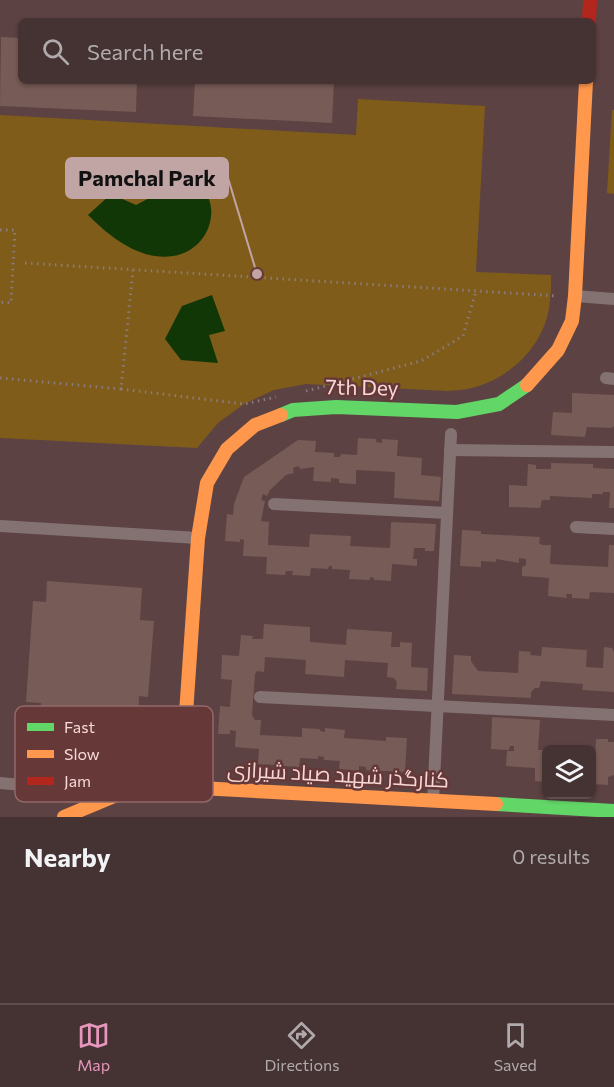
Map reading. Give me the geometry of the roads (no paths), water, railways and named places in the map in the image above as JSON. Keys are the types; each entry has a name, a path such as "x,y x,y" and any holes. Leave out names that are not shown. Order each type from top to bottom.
{"street":[{"path":"589,18 590,0"},
{"name":"7th Dey","path":"187,706 198,538 207,483 227,448 255,425 293,410 336,406 457,411 499,404 530,384 558,350 572,321 575,297 586,84"},
{"path":"575,297 614,299"},
{"path":"431,817 451,434"},
{"path":"450,450 614,452"},
{"path":"274,504 447,513"},
{"path":"0,526 198,538"},
{"path":"576,527 614,529"},
{"path":"260,697 614,715"},
{"path":"0,783 15,784"},
{"name":"کنارگذر شهید صیاد شیرازی","path":"213,790 614,811"},
{"name":"کنارگذر شهید صیاد شیرازی","path":"64,817 100,802"}],"place":[{"name":"Pamchal Park","path":"257,274"}]}
